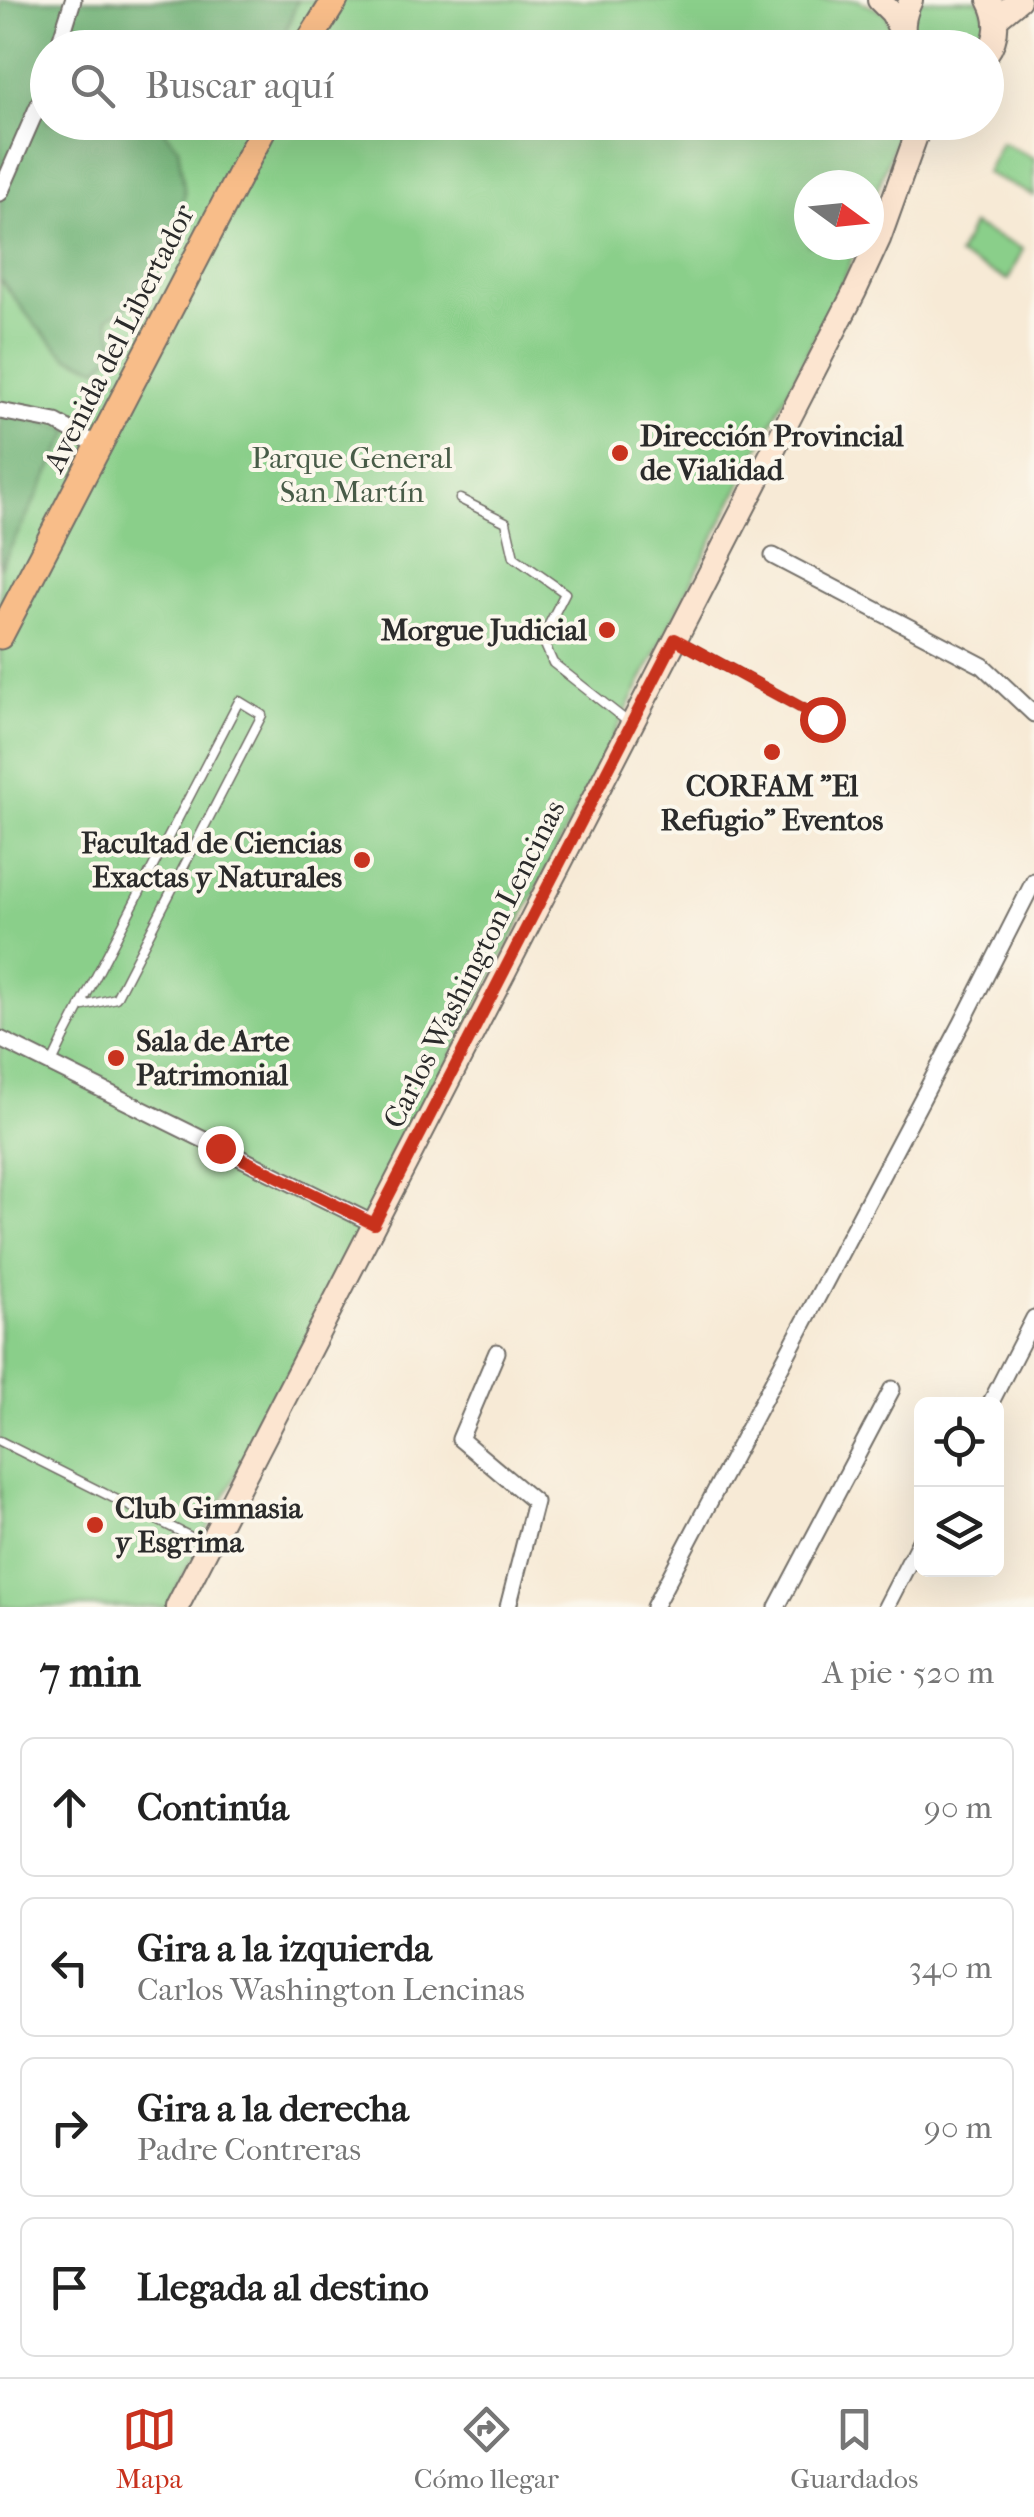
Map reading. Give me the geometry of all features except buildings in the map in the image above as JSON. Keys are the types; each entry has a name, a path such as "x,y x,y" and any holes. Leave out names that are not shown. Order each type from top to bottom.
{"main road":[{"path":"312,30 321,0"},
{"path":"316,30 335,0"},
{"path":"879,0 892,13 900,30"},
{"path":"905,30 904,16 911,0"},
{"path":"992,9 1019,0"},
{"name":"Avenida del Libertador","path":"0,636 258,140"},
{"path":"884,190 901,140"},
{"name":"Carlos Washington Lencinas","path":"177,1607 825,348 878,239 914,140"},
{"name":"Carlos Washington Lencinas","path":"825,348 859,260"}],"street":[{"path":"64,30 73,0"},
{"path":"0,193 30,125"},
{"path":"0,411 56,422 99,446"},
{"path":"773,556 983,666 1034,714"},
{"path":"654,1607 1034,881"},
{"path":"0,1039 374,1224"},
{"path":"994,1397 1034,1318"},
{"path":"497,1352 460,1439 535,1502 508,1607"},
{"path":"777,1607 892,1388"},
{"path":"886,1607 914,1553"}],"lane":[{"path":"460,499 506,522 514,557 565,593 542,638 552,663 632,724"},
{"path":"675,639 822,719"},
{"path":"52,1065 80,1007 238,701 262,714 116,998 80,1007"},
{"path":"0,1441 208,1546"}],"green space":[{"name":"Parque General San Martín","path":"0,0 858,0 886,13 892,30 30,30 30,140 896,140 884,172 794,170 794,260 852,260 845,278 358,1243 167,1607 0,1607"},
{"path":"0,0 298,0 286,30 30,30 30,140 172,140 178,147 185,194 157,272 137,299 108,318 116,349 99,368 67,357 36,326 0,279"},
{"path":"919,0 979,0 989,21 987,30 911,30 909,22"},
{"path":"1001,142 1034,158 1034,196 986,173"},
{"path":"972,225 1023,249 1008,280 958,256"},
{"path":"0,411 71,430 0,568"}],"place":[{"name":"Dirección Provincial de Vialidad","path":"620,453"},
{"name":"Morgue Judicial","path":"607,630"},
{"name":"CORFAM \"El Refugio\" Eventos","path":"772,752"},
{"name":"Facultad de Ciencias Exactas y Naturales","path":"362,860"},
{"name":"Sala de Arte Patrimonial","path":"116,1058"},
{"name":"Club Gimnasia y Esgrima","path":"95,1525"}],"route":[{"path":"220,1148 374,1224 675,639 822,719"}]}
